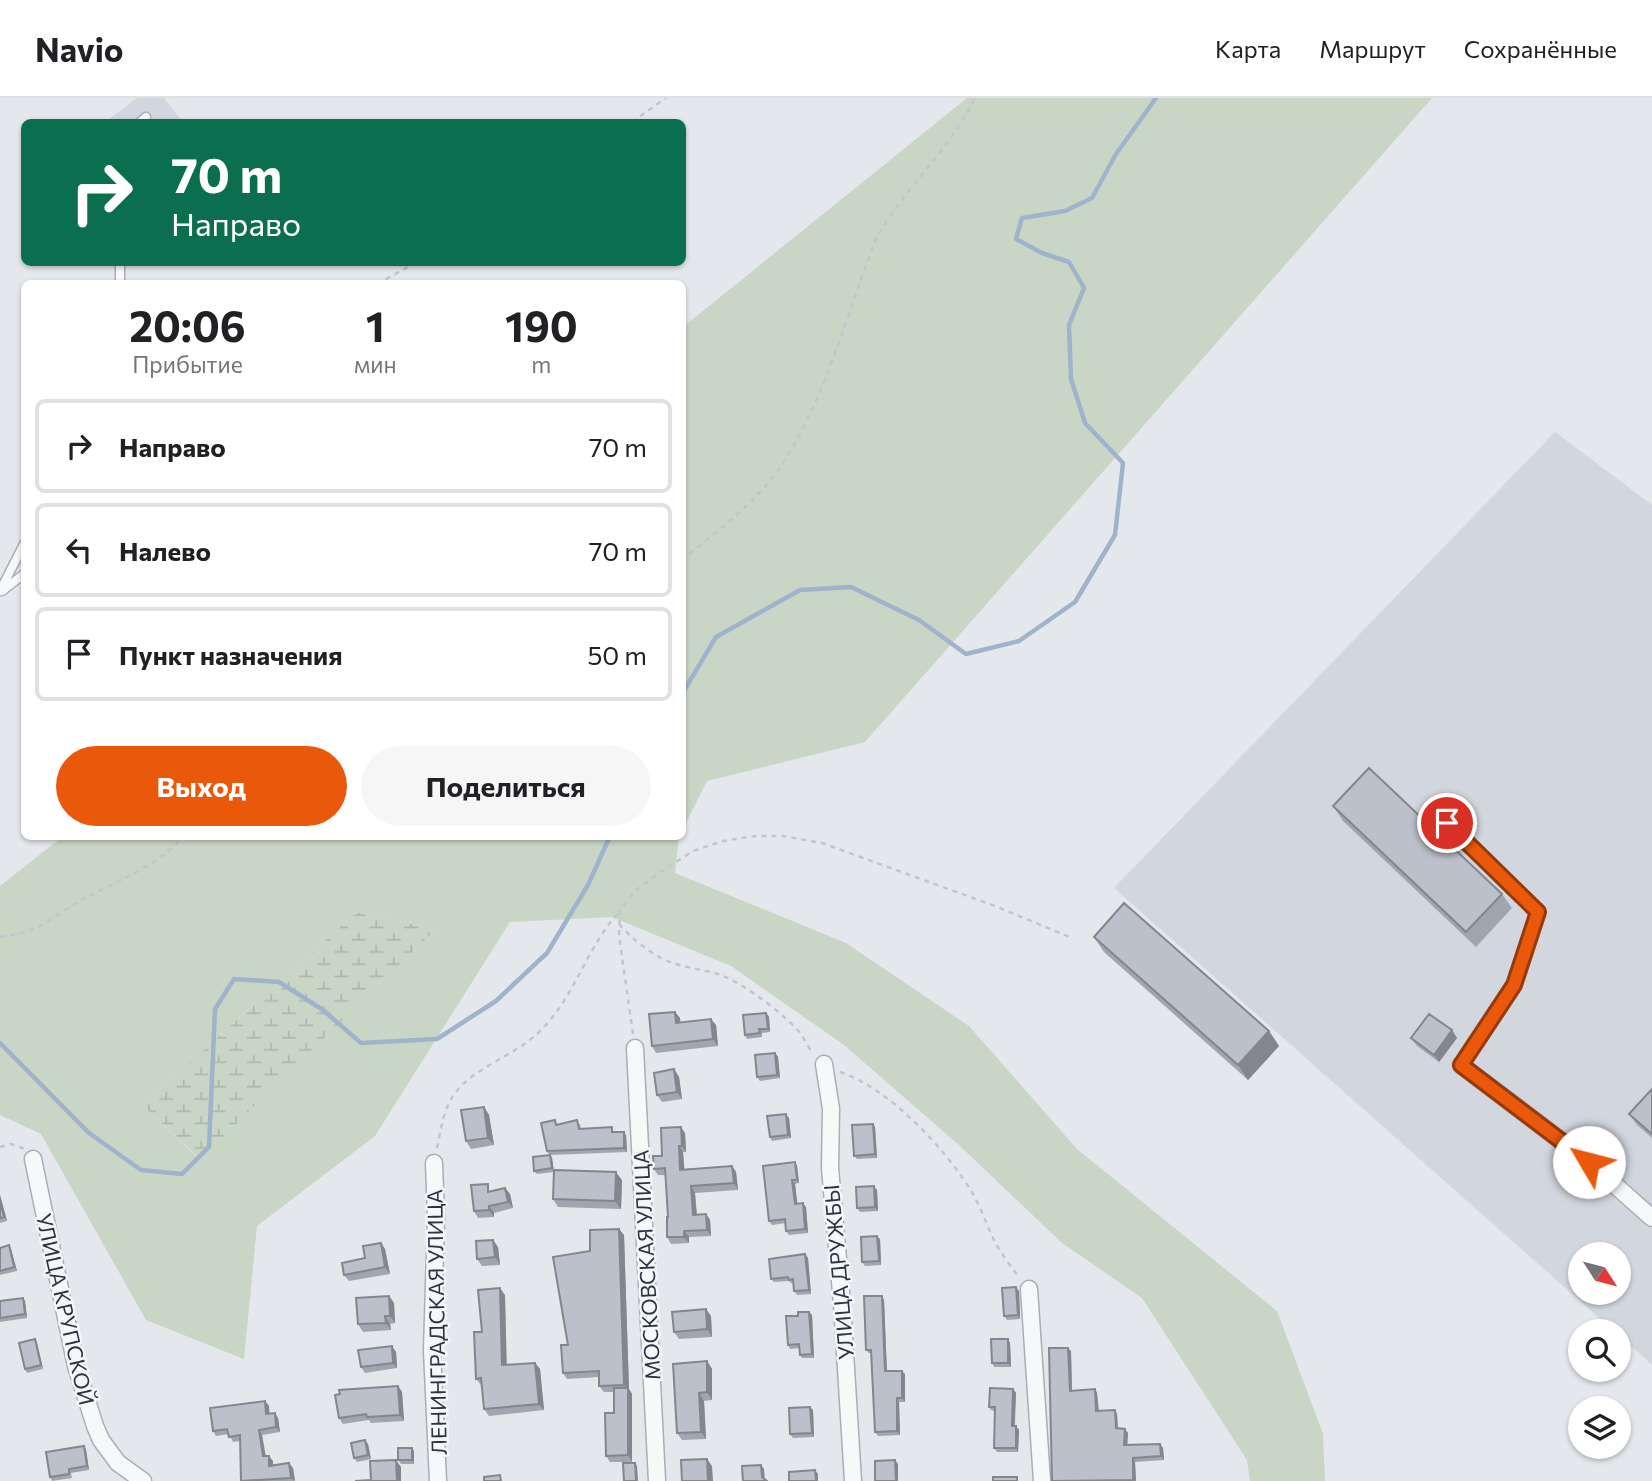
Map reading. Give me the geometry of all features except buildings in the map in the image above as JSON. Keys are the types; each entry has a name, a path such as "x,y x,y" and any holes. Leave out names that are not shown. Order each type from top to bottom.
{"street":[{"name":"МОСКОВСКАЯ УЛИЦА","path":"635,1048 657,1481"},
{"name":"УЛИЦА ДРУЖБЫ","path":"824,1064 831,1109 830,1168 853,1481"},
{"path":"1461,1065 1589,1162 1652,1219"},
{"name":"УЛИЦА КРУПСКОЙ","path":"33,1159 76,1366 95,1426 101,1440 118,1463 143,1481"},
{"name":"ЛЕНИНГРАДСКАЯ УЛИЦА","path":"434,1163 436,1219 432,1350 438,1481"},
{"path":"1029,1289 1042,1481"}],"lane":[{"path":"0,592 21,550"},
{"path":"0,592 21,576"},
{"path":"1447,823 1538,912 1514,985 1461,1065"}],"path":[{"path":"636,119 666,98"},
{"path":"686,557 755,497 785,458 821,386 877,237 888,217 944,145 975,98"},
{"path":"384,280 411,266"},
{"path":"434,1163 446,1113 457,1089 515,1052 540,1032 569,991 604,928 634,892 693,851 723,841 755,836 783,836 822,843 995,906 1072,938"},
{"path":"0,937 18,934 41,925 77,902 156,860 180,840"},
{"path":"620,911 619,936 635,1048"},
{"path":"0,1147 11,1144 20,1146 26,1149 33,1159"}],"shaded area":[{"path":"137,98 164,98 181,119 109,119"},
{"path":"1555,432 1652,505 1652,1365 1631,1346 1631,1319 1600,1319 1586,1306 1631,1306 1631,1242 1568,1242 1568,1290 1114,888"}],"green space":[{"path":"967,98 1432,98 865,742 707,781 686,823 686,325"},
{"path":"58,840 679,840 675,873 846,943 969,1026 1077,1149 1277,1311 1323,1434 1325,1481 1250,1481 1247,1460 1142,1298 1062,1243 960,1146 844,1045 731,966 612,917 510,922 375,1136 257,1226 244,1359 146,1320 41,1134 0,1115 0,886","holes":["357,912 436,929 199,1159 142,1105"]},
{"path":"357,912 436,929 200,1159 142,1105"}],"waterway":[{"path":"686,687 716,637 800,590 851,587 919,620 966,654 1019,641 1075,602 1115,535 1123,463 1085,423 1071,379 1069,325 1084,288 1069,262 1042,253 1016,239 1022,218 1065,211 1092,198 1116,154 1156,98"},
{"path":"0,1043 89,1133 141,1170 182,1174 209,1147 215,1009 234,979 279,982 323,1010 361,1043 437,1039 496,1001 547,953 588,885 608,840"}],"route":[{"path":"1447,823 1538,912 1514,985 1461,1065 1589,1162"}]}
